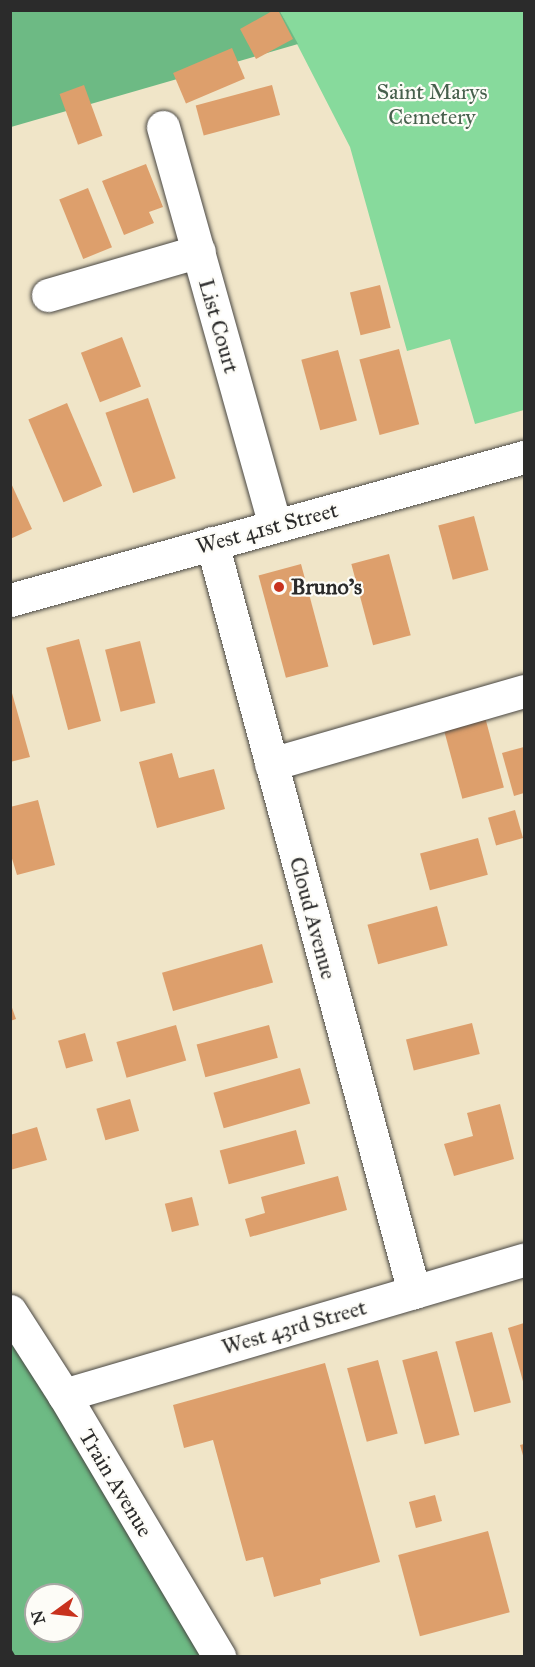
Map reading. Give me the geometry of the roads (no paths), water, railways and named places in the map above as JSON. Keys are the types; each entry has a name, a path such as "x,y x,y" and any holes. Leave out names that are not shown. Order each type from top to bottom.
{"street":[{"name":"List Court","path":"163,127 275,526"},
{"path":"48,295 199,251"},
{"name":"West 41st Street","path":"10,600 525,457"},
{"name":"Cloud Avenue","path":"212,543 414,1292"},
{"path":"271,764 525,691"},
{"name":"West 43rd Street","path":"64,1395 525,1260"},
{"name":"Train Avenue","path":"10,1311 64,1395 219,1656"}],"railway":[{"path":"10,1651 13,1656"}],"place":[{"name":"Bruno's","path":"279,587"}],"park label":[{"name":"Saint Marys Cemetery","path":"432,104"}]}
